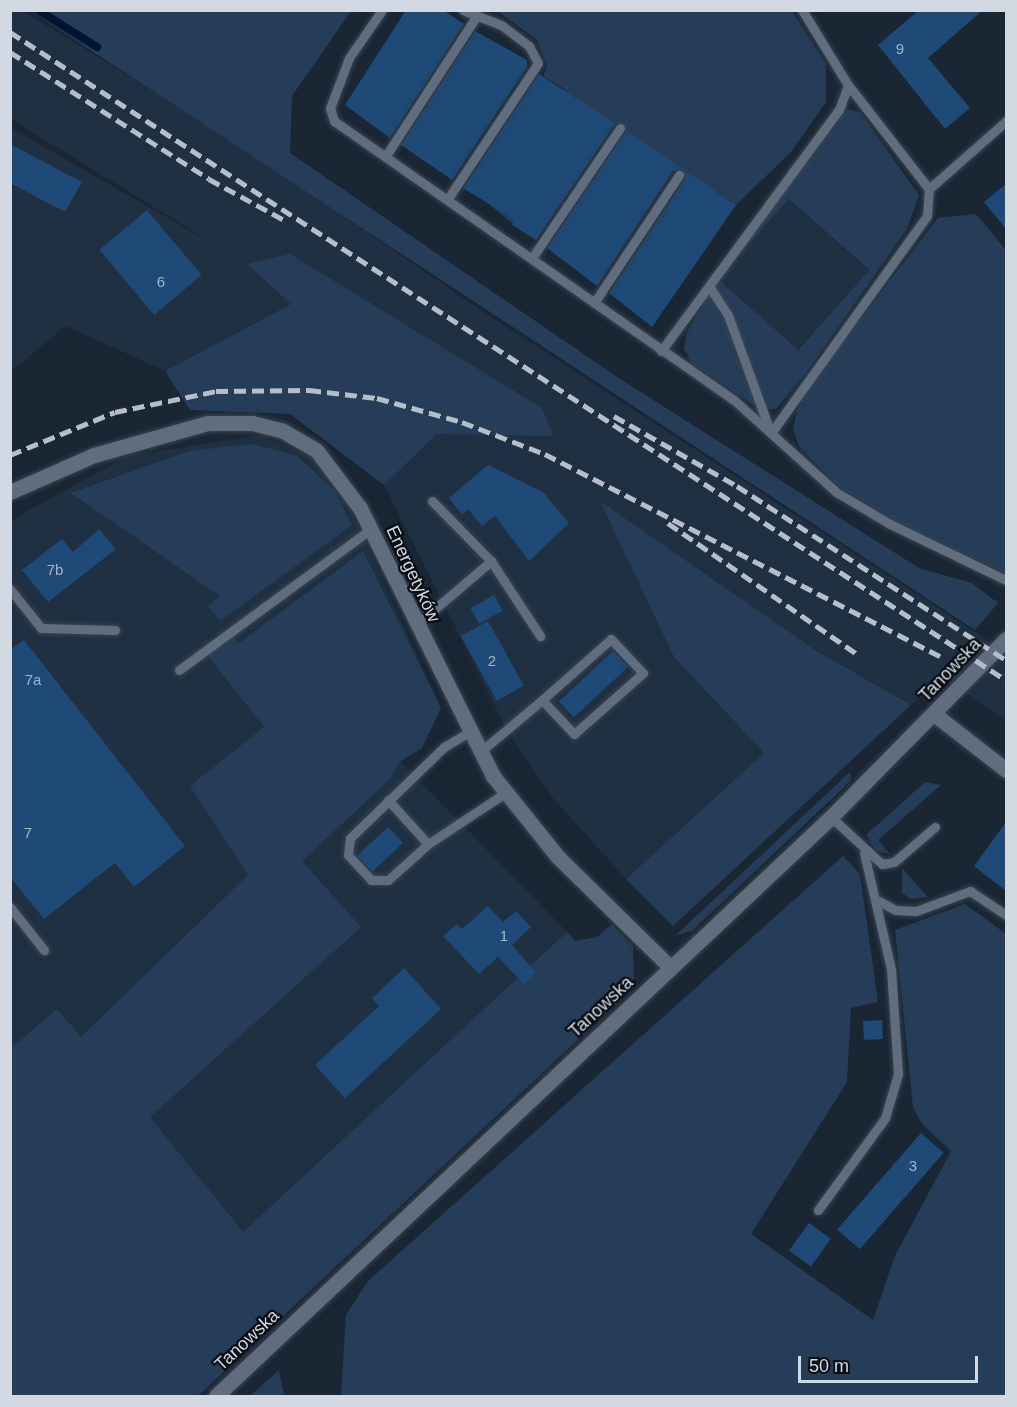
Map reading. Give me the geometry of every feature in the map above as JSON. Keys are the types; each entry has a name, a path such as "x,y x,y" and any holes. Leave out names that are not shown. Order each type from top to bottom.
{"main road":[{"name":"Energetyków","path":"10,492 145,437 208,423 252,423 283,431 317,451 347,486 469,732 505,793 558,857 670,968"},
{"name":"Tanowska","path":"216,1396 831,817 1006,639"},
{"path":"934,714 1006,770"}],"lane":[{"path":"382,10 349,58 330,108 334,121 449,197 661,351 734,400 863,509 1006,580"},
{"path":"449,197 538,63 529,46 501,25 476,17 464,10"},
{"path":"771,433 927,216 929,189 848,85 802,10"},
{"path":"387,154 476,17"},
{"path":"661,351 839,110 848,85"},
{"path":"929,189 1006,121"},
{"path":"532,258 620,128"},
{"path":"594,303 679,175"},
{"path":"709,286 728,315 771,433"},
{"path":"432,501 491,561 540,636"},
{"path":"179,670 370,529"},
{"path":"416,625 491,561"},
{"path":"10,589 41,628 116,630"},
{"path":"480,752 611,639 643,673 574,734 542,700"},
{"path":"469,732 444,747 350,838 348,855 379,883 428,844 505,793"},
{"path":"388,800 428,844"},
{"path":"831,817 864,853 882,864 894,862 935,827"},
{"path":"818,1210 885,1118 895,1090 899,1023 879,901 864,853"},
{"path":"879,901 896,910 916,911 970,891 1006,915"},
{"path":"10,907 44,950"}],"shaded area":[{"path":"21,10 235,141 482,311 1006,652 1006,719 940,676 911,705 815,650 648,600 674,657 764,753 626,879 553,798 508,732 384,485 437,434 291,304 165,371 66,326 11,371 11,128 222,249 11,119 11,11"},
{"path":"31,11 351,11 292,96 290,153 620,379 919,568 972,583 998,603 975,630"},
{"path":"486,11 792,11 826,64 826,102 791,152 736,205 589,108 513,224 490,205 564,89 543,76 547,66 537,40 500,13"},
{"path":"847,109 860,112 919,195 907,229 806,373 776,409 759,409 691,363 684,348 687,332 718,279 798,350 869,270 789,199 731,264"},
{"path":"789,199 869,271 797,350 717,279"},
{"path":"976,214 1006,250 1006,574 893,520 839,487 800,448 793,430 797,410 815,379 938,218"},
{"path":"290,254 542,408 553,436 437,434 384,485 290,414 190,410 165,371 291,304 247,264"},
{"path":"259,435 312,457 342,491 441,708 401,762 567,932 243,1232 11,1396 10,521 127,456"},
{"path":"251,444 296,455 335,491 352,525 220,621 208,606 220,596 71,493 189,451"},
{"path":"600,501 815,650 911,705 673,926 626,879 764,753 674,657"},
{"path":"363,551 441,708 422,748 400,762 389,780 302,861 361,927 150,1117 243,1232 567,932 575,941 597,937 612,924 633,947 634,987 198,1396 11,1396 10,1049 57,1009 81,1037 248,875 190,786 264,727 208,656 233,637 239,643"},
{"path":"850,772 851,780 692,931 676,935"},
{"path":"925,782 941,785 878,840 890,854 876,851 866,835"},
{"path":"843,856 860,874 878,1002 851,1008 847,1082 751,1234 873,1320 895,1256 951,1151 922,1124 913,1107 895,930 965,904 1006,934 1006,1396 341,1396 346,1315 368,1281"},
{"path":"902,868 928,897 911,899 902,893"},
{"path":"279,1370 284,1396 250,1396"}],"building":[{"path":"406,10 443,10 464,24 390,138 345,105"},
{"path":"919,10 983,10 928,58 970,108 945,129 878,45"},
{"path":"475,31 527,60 527,67 452,180 401,145"},
{"path":"539,74 615,124 536,240 512,225 515,220 463,188"},
{"path":"626,131 736,205 652,327 609,293 685,179 683,170 673,171 597,286 547,248"},
{"path":"10,144 82,182 65,212 10,183"},
{"path":"1006,184 1006,229 984,202"},
{"path":"147,210 202,275 154,315 100,250"},
{"path":"488,465 543,492 569,523 529,561 495,516 482,526 468,509 462,515 449,498"},
{"path":"99,529 116,549 48,602 22,570 62,539 73,552"},
{"path":"494,595 503,611 479,624 470,608"},
{"path":"488,621 524,686 497,701 461,636"},
{"path":"24,640 185,846 134,887 115,863 44,919 10,877 10,650"},
{"path":"613,651 628,667 574,718 559,701"},
{"path":"1006,822 1006,891 974,866"},
{"path":"388,827 403,843 372,872 357,856"},
{"path":"488,906 503,922 516,911 531,927 512,945 536,973 524,984 498,957 479,974 443,936 457,924 462,929"},
{"path":"404,968 441,1009 345,1098 315,1065 379,1006 372,998"},
{"path":"882,1020 883,1039 864,1040 863,1021"},
{"path":"921,1133 944,1153 860,1249 837,1230"},
{"path":"809,1223 831,1239 811,1266 789,1251"}],"waterway":[{"path":"38,10 97,47"}],"railway":[{"path":"10,32 1006,680"},
{"path":"10,52 209,179 286,221"},
{"path":"10,455 115,412 216,391 309,390 377,398 462,422 545,454 940,656"},
{"path":"614,416 737,486 1006,660"},
{"path":"668,523 856,653"}]}
